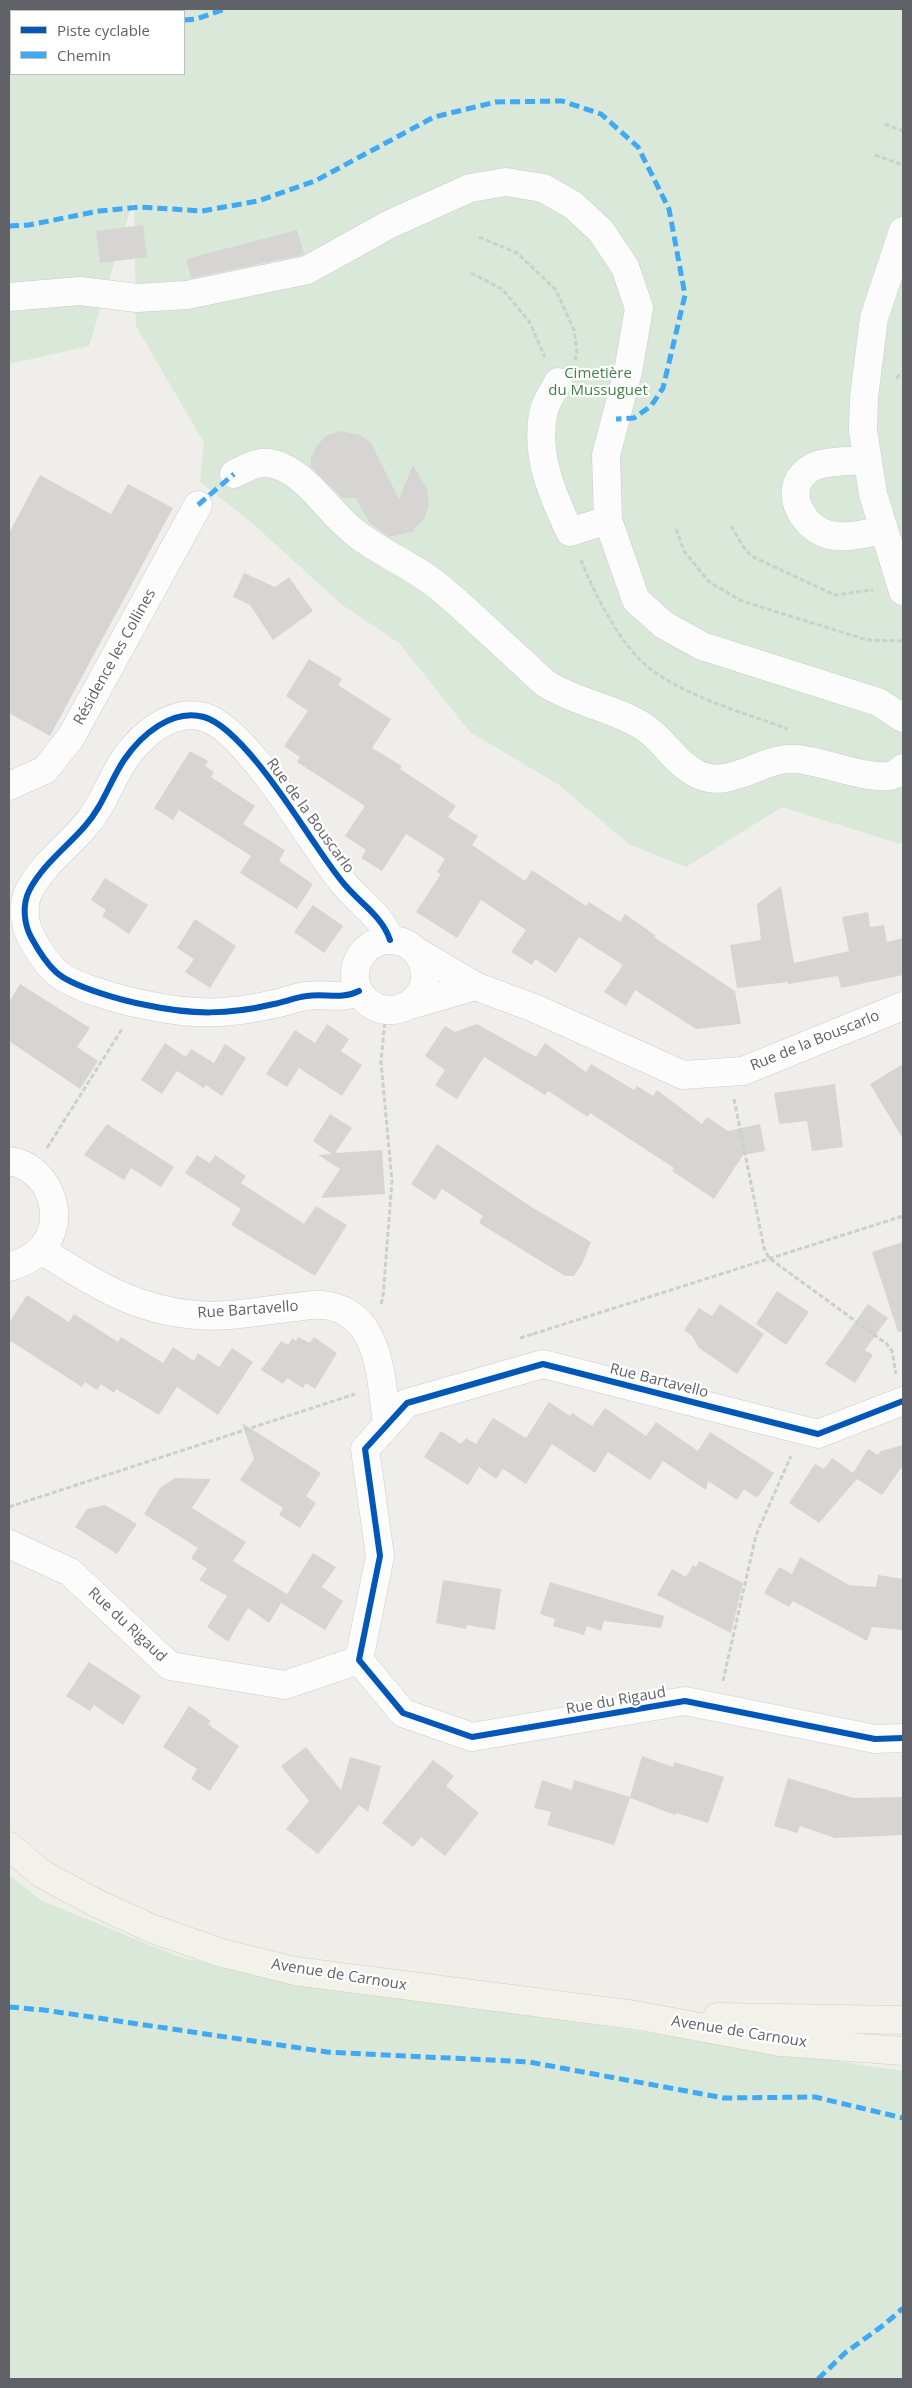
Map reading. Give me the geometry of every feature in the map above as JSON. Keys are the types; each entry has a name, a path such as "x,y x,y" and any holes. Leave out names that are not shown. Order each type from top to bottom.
{"main road":[{"name":"Avenue de Carnoux","path":"9,1846 42,1874 98,1904 154,1929 222,1953 295,1971 635,2015 780,2042 903,2051"},
{"name":"Avenue de Carnoux","path":"635,2015 903,2020"}],"street":[{"path":"9,297 80,291 137,298 187,295 307,270 390,224 470,188 506,182 543,188 573,205 601,231 625,267 639,308 628,372 606,455 608,520 636,600 664,625 702,646 878,702 898,713 903,718"},
{"path":"903,231 874,318 864,397 862,430 873,494 903,589"},
{"path":"558,382 544,409 541,454 553,497 570,532 608,520"},
{"path":"867,460 814,466 800,477 794,492 798,510 814,527 829,534 844,537 884,530"},
{"path":"234,474 248,467 267,462 282,467 296,475 353,532 437,585 548,685 573,697 619,713 646,727 681,764 698,775 718,778 736,776 771,762 795,759 863,773 890,776 903,768"},
{"name":"Résidence les Collines","path":"9,786 45,770 71,737 198,505"},
{"name":"Rue de la Bouscarlo","path":"359,991 349,996 308,995 273,1004 224,1012 182,1013 129,1002 84,987 58,974 42,957 28,932 24,911 28,892 43,869 86,825 103,802 124,760 133,748 157,727 174,717 204,717 222,726 262,768 344,884 385,926 390,940"},
{"path":"398,1007 418,996 424,985 426,973 422,962 416,951 406,944 390,940 374,944 358,959 355,975 359,991 365,1000 375,1007 398,1007 474,986"},
{"name":"Rue de la Bouscarlo","path":"416,951 474,986 534,1008 683,1075 743,1070 903,1006"},
{"path":"9,1267 26,1262 41,1250 50,1235 55,1216 52,1198 44,1182 20,1165"},
{"name":"Rue Bartavello","path":"41,1250 108,1291 153,1308 197,1315 228,1315 322,1304 355,1317 369,1335 378,1362 388,1424"},
{"path":"360,1660 380,1556 365,1449 407,1403 543,1364"},
{"name":"Rue Bartavello","path":"543,1364 818,1434 903,1401"},
{"name":"Rue du Rigaud","path":"9,1544 70,1572 170,1666 285,1685 360,1660 402,1713 472,1737 685,1701 875,1739 903,1738"}],"path":[{"path":"885,124 903,131"},
{"path":"875,155 903,165"},
{"path":"471,273 502,289 529,321 558,382 572,368 577,353 574,330 556,290 517,253 479,237"},
{"path":"731,526 746,551 753,557 835,595 903,589"},
{"path":"676,528 684,551 710,582 742,601 867,640 903,641"},
{"path":"20,1165 40,1160 127,1021 129,1002"},
{"path":"369,1335 383,1297 392,1180 382,1062 398,1007"},
{"path":"728,1072 764,1248 769,1258 887,1344 892,1351 903,1401"},
{"path":"514,1340 903,1216"},
{"path":"533,1334 543,1364"},
{"path":"9,1507 382,1385"},
{"path":"717,1708 756,1534 803,1430"}],"green space":[{"name":"Cimetière du Mussuguet","path":"9,9 903,9 903,841 900,844 782,807 686,867 629,844 559,785 470,732 399,643 341,604 252,523 200,482 204,443 136,326 134,198 89,346 9,364"},
{"path":"9,1875 42,1901 182,1958 314,1982 903,2071 903,2379 9,2379"}],"building":[{"path":"143,225 147,257 100,263 96,231"},
{"path":"297,230 304,254 302,255 191,278 186,259"},
{"path":"341,431 360,435 371,443 399,499 413,465 427,489 429,505 424,519 414,529 415,531 389,537 369,522 356,498 342,498 311,467 311,458 318,444 326,436"},
{"path":"40,475 111,514 128,484 173,508 50,736 9,713 9,533"},
{"path":"244,573 275,587 289,577 313,611 273,640 250,605 233,597"},
{"path":"309,659 342,679 338,685 391,719 372,748 402,766 400,769 456,806 448,817 478,836 472,845 525,881 532,870 586,906 589,902 620,922 625,914 655,935 654,937 735,991 741,1024 696,1029 635,990 626,1006 604,992 623,965 579,937 556,973 535,959 532,965 511,952 526,930 481,900 457,938 416,912 441,874 437,872 445,859 406,834 382,871 361,858 366,850 345,836 365,806 297,762 300,757 284,746 308,711 286,696"},
{"path":"190,751 208,761 205,766 214,772 211,777 255,806 243,824 285,850 279,861 313,884 297,909 240,873 251,856 179,810 173,820 154,808"},
{"path":"105,878 148,905 129,934 102,916 106,910 91,900"},
{"path":"781,886 794,963 849,951 842,917 868,912 870,927 884,925 887,942 903,938 903,975 841,988 838,976 788,984 788,982 737,988 730,945 761,940 757,904"},
{"path":"313,905 343,926 324,953 294,932"},
{"path":"195,919 236,946 210,988 185,972 194,959 177,948"},
{"path":"20,984 90,1028 77,1047 98,1061 80,1089 9,1041 9,1002"},
{"path":"327,1024 349,1039 341,1051 362,1065 342,1096 299,1068 287,1087 266,1074 295,1030 315,1043"},
{"path":"477,1024 536,1057 545,1043 586,1072 591,1064 634,1090 637,1086 653,1096 657,1090 702,1124 707,1117 728,1131 760,1124 765,1151 743,1155 714,1199 672,1171 674,1168 590,1113 588,1117 548,1091 545,1095 484,1057 457,1099 435,1085 445,1070 425,1056 445,1026 455,1032"},
{"path":"165,1043 186,1057 162,1094 141,1080"},
{"path":"225,1044 246,1058 222,1096 206,1085 204,1088 177,1071 191,1049 214,1063"},
{"path":"903,1064 903,1139 870,1084"},
{"path":"835,1084 843,1147 812,1151 807,1121 779,1124 774,1093"},
{"path":"330,1114 352,1128 335,1153 382,1150 385,1194 321,1198 340,1169 318,1155 332,1154 313,1141"},
{"path":"107,1124 174,1167 161,1187 131,1168 124,1180 84,1155"},
{"path":"437,1144 533,1208 591,1242 582,1264 574,1276 565,1276 479,1223 483,1216 442,1189 435,1200 411,1184"},
{"path":"197,1155 210,1163 215,1155 246,1176 241,1183 304,1224 316,1206 347,1225 315,1276 231,1225 241,1209 185,1173"},
{"path":"903,1242 903,1331 898,1332 872,1252"},
{"path":"777,1291 809,1312 786,1345 756,1324"},
{"path":"27,1295 69,1322 74,1314 118,1342 121,1337 163,1363 173,1347 194,1361 198,1353 219,1367 232,1348 253,1362 218,1415 177,1387 159,1415 116,1389 114,1393 101,1384 97,1390 85,1382 82,1387 9,1340 9,1323"},
{"path":"720,1304 764,1334 737,1374 699,1348 692,1336 684,1330 699,1308 712,1316"},
{"path":"868,1304 888,1318 865,1350 873,1355 855,1383 825,1364"},
{"path":"298,1337 310,1343 314,1337 337,1353 315,1389 306,1383 303,1388 287,1378 283,1384 261,1370 281,1341 288,1345 292,1338 296,1341"},
{"path":"549,1402 570,1416 572,1413 592,1426 605,1408 646,1436 656,1422 698,1451 710,1432 774,1473 757,1498 744,1489 737,1500 708,1481 706,1490 663,1461 650,1480 608,1452 595,1473 552,1444 526,1484 503,1469 496,1479 479,1467 468,1485 424,1457 441,1431 461,1444 466,1438 476,1444 493,1418 526,1438"},
{"path":"242,1423 321,1473 306,1496 316,1503 300,1528 279,1515 283,1508 240,1480 254,1459"},
{"path":"903,1445 903,1465 882,1495 857,1479 819,1523 789,1503 815,1464 824,1469 832,1458 853,1473 868,1449 878,1455 881,1451"},
{"path":"175,1478 211,1479 192,1508 246,1542 233,1561 287,1594 313,1553 336,1567 322,1587 343,1601 325,1630 281,1603 269,1623 248,1608 228,1642 207,1627 227,1596 199,1580 207,1569 191,1558 198,1548 144,1514 160,1488"},
{"path":"105,1505 137,1524 117,1554 75,1527 87,1509"},
{"path":"800,1557 849,1585 876,1587 878,1575 903,1579 903,1630 872,1627 867,1641 793,1601 789,1607 764,1593 779,1567 792,1574"},
{"path":"699,1561 743,1583 731,1633 657,1595 672,1569 686,1577 693,1565 696,1567"},
{"path":"443,1580 501,1589 495,1630 467,1625 466,1629 436,1623"},
{"path":"550,1582 664,1616 661,1628 604,1621 601,1631 587,1626 584,1635 553,1626 555,1619 540,1614"},
{"path":"89,1662 141,1696 123,1725 94,1705 90,1711 66,1696"},
{"path":"189,1706 211,1721 208,1724 239,1746 210,1791 191,1779 197,1769 163,1747"},
{"path":"306,1747 341,1790 350,1757 381,1766 368,1812 359,1805 318,1854 286,1829 309,1801 281,1766"},
{"path":"642,1756 673,1767 674,1762 724,1777 708,1823 676,1813 675,1815 630,1798 614,1845 547,1825 551,1812 534,1808 542,1780 572,1790 574,1780 630,1797"},
{"path":"433,1760 454,1776 446,1786 479,1813 445,1856 421,1837 413,1847 382,1823"},
{"path":"788,1778 853,1798 903,1797 903,1835 835,1838 800,1826 797,1833 774,1826"}],"marked path":[{"path":"185,20 196,19 225,9"},
{"path":"9,226 29,225 99,211 139,207 202,211 258,201 315,181 434,117 496,102 562,101 601,114 638,147 669,209 685,295 663,388 651,406 634,418 616,419"},
{"path":"198,505 234,474"},
{"path":"9,2007 44,2010 327,2052 529,2062 724,2098 815,2097 903,2118"},
{"path":"818,2379 845,2353 885,2324 903,2308"}],"cycle path":[{"path":"359,991 339,996 314,995 257,1008 225,1012 179,1011 112,997 64,978 48,964 31,937 27,926 25,902 29,891 41,873 91,818 102,802 124,760 139,741 169,720 180,716 192,715 204,717 218,724 248,752 277,789 336,874 382,924 390,940"},
{"path":"903,1401 818,1434 543,1364 407,1403 365,1449 380,1556 359,1660 403,1713 472,1737 685,1701 875,1739 903,1738"}]}
